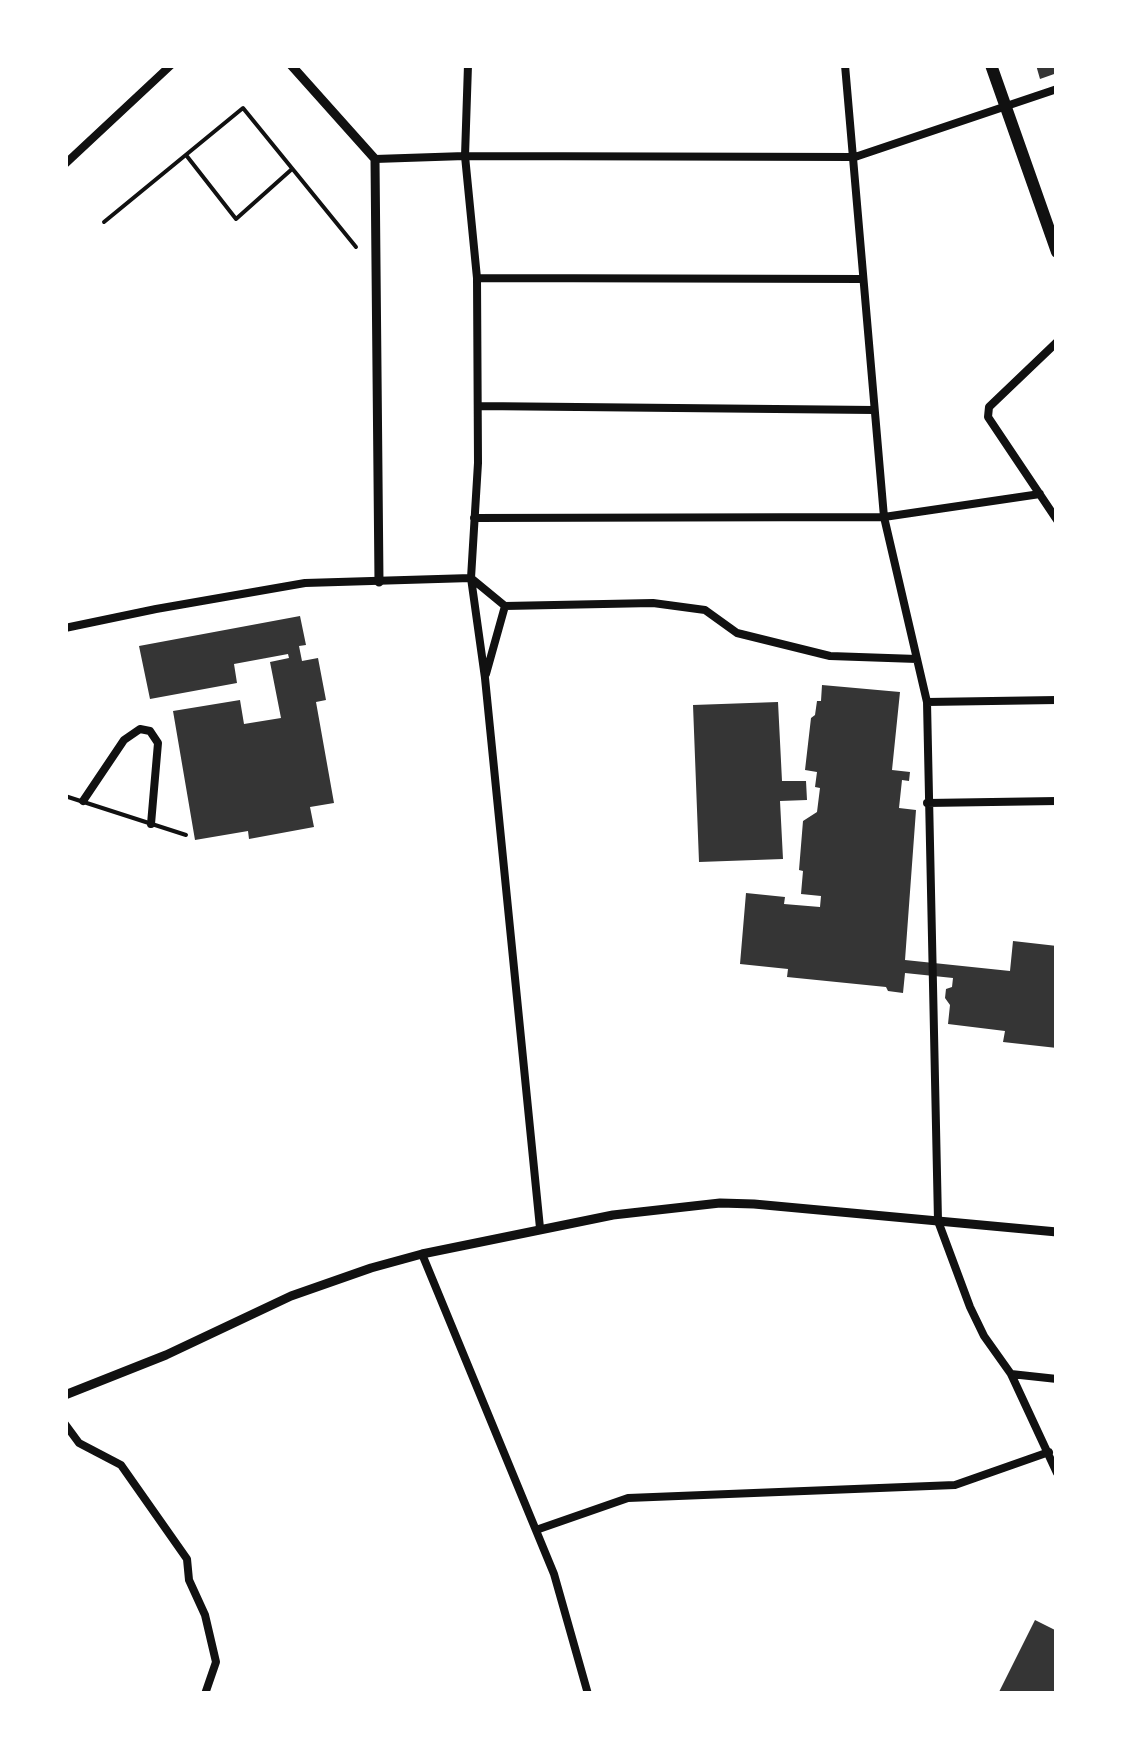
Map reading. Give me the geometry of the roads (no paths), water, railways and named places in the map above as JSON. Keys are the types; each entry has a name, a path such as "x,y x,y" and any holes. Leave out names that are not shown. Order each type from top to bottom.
{"highway":[{"path":"990,65 1057,252"}],"street":[{"path":"65,164 171,65"},
{"path":"292,65 375,160 380,582"},
{"path":"468,65 465,156 477,278 478,406 471,578 485,678 540,1228"},
{"path":"845,65 884,517 928,702 938,1221 970,1308 1011,1374 1057,1472"},
{"path":"375,160 465,156 855,157 1057,90"},
{"path":"477,278 863,280"},
{"path":"1057,342 989,407 988,416 1057,520"},
{"path":"478,406 874,410"},
{"path":"474,518 884,517 1040,494"},
{"path":"65,628 156,608 305,584 471,578 505,606 670,605 705,610 737,632 830,656 917,659"},
{"path":"485,678 505,606"},
{"path":"928,702 1057,700"},
{"path":"83,801 124,740 140,729 150,732 158,743 151,824"},
{"path":"927,803 1057,801"},
{"path":"65,1395 166,1355 291,1296 422,1254 613,1214 720,1203 1057,1232"},
{"path":"422,1254 554,1574 588,1694"},
{"path":"1011,1374 1057,1378"},
{"path":"65,1424 79,1444 122,1464 187,1558 188,1580 205,1615 216,1662 205,1694"},
{"path":"536,1530 628,1498 956,1485 1049,1452"}],"lane":[{"path":"104,222 243,108 356,247"},
{"path":"186,156 236,219 292,169"},
{"path":"65,796 186,835"}]}
